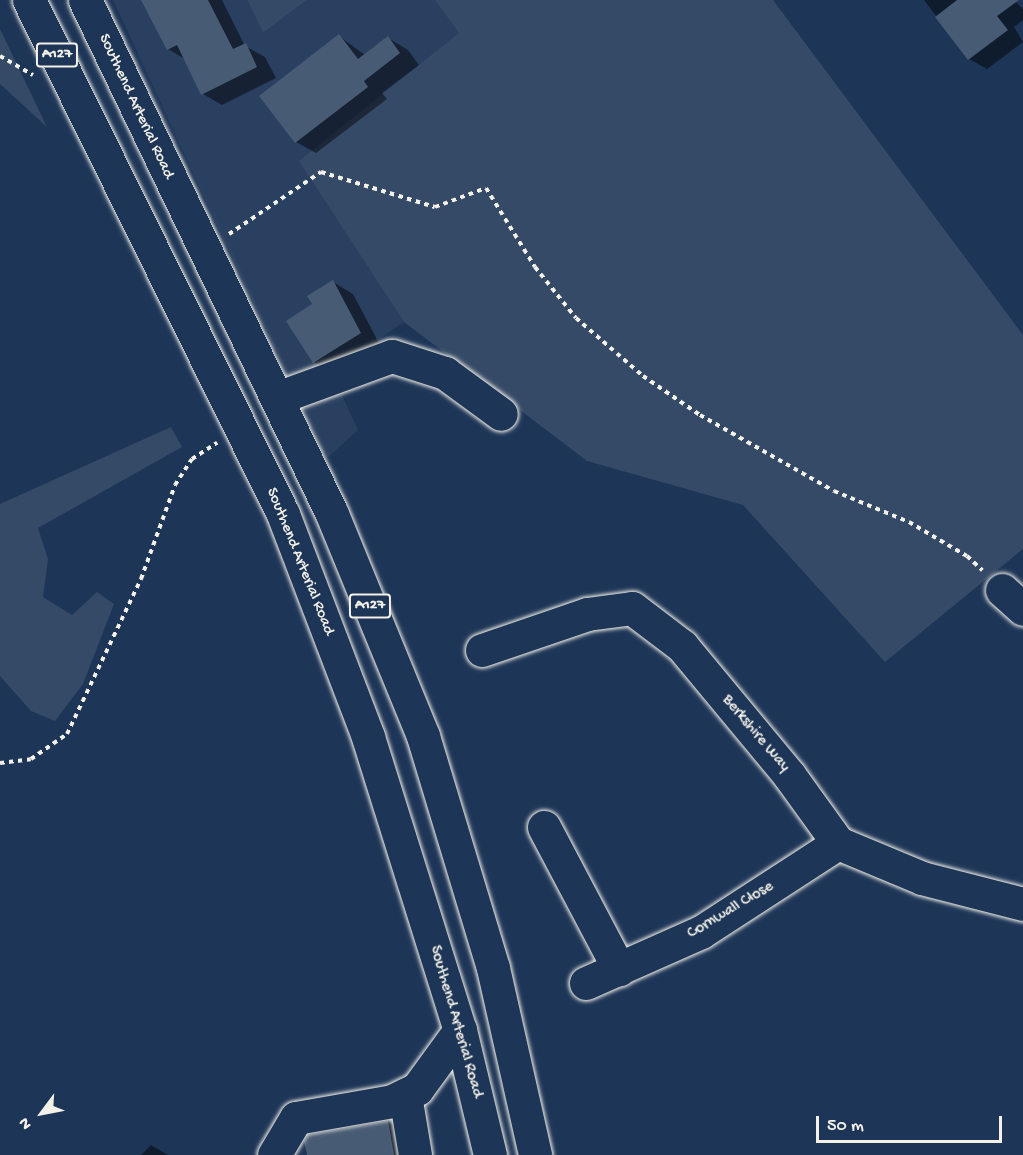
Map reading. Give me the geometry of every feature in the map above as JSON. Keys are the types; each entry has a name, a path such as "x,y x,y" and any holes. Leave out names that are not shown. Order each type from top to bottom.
{"main road":[{"name":"Southend Arterial Road","path":"29,0 283,514 368,737 460,1030 490,1155"},
{"name":"Southend Arterial Road","path":"85,0 332,514 423,736 494,968 535,1155"},
{"path":"277,398 392,356 445,373 501,414"},
{"name":"Berkshire Way","path":"482,650 587,614 632,608 682,646 789,775 838,843"},
{"path":"544,827 618,969"},
{"path":"838,843 922,878 1023,904"},
{"name":"Cornwall Close","path":"586,983 701,932 838,843"},
{"path":"274,1155 296,1118 392,1101 417,1089 460,1030"},
{"path":"405,1095 415,1155"}],"path":[{"path":"0,56 40,79"},
{"path":"224,238 321,172 435,207 486,189 535,267 576,318 643,376 700,415 834,491 909,522 967,556 1013,599"},
{"path":"0,763 31,759 67,734 141,579 175,485 192,459 240,427"}],"shaded area":[{"path":"113,0 247,0 263,33 307,0 435,0 460,33 300,161 404,322 331,371 358,430 326,459"},
{"path":"247,0 307,0 263,33"},
{"path":"435,0 773,0 1023,335 1023,549 885,662 743,505 587,461 404,322 299,161 459,33"},
{"path":"0,29 47,127 0,84"},
{"path":"171,427 182,447 38,528 48,559 43,597 72,615 97,592 114,604 83,684 55,721 31,711 0,676 0,504"}],"building":[{"path":"141,0 208,0 233,49 246,43 257,67 201,95 177,45 167,50"},
{"path":"957,0 1019,0 997,16 1008,30 968,60 935,17"},
{"path":"339,34 358,59 388,36 400,53 364,81 368,87 295,143 259,96"},
{"path":"333,280 361,333 313,363 286,321 312,304 307,296"},
{"path":"388,1121 394,1155 307,1155 304,1141 308,1135"}]}
